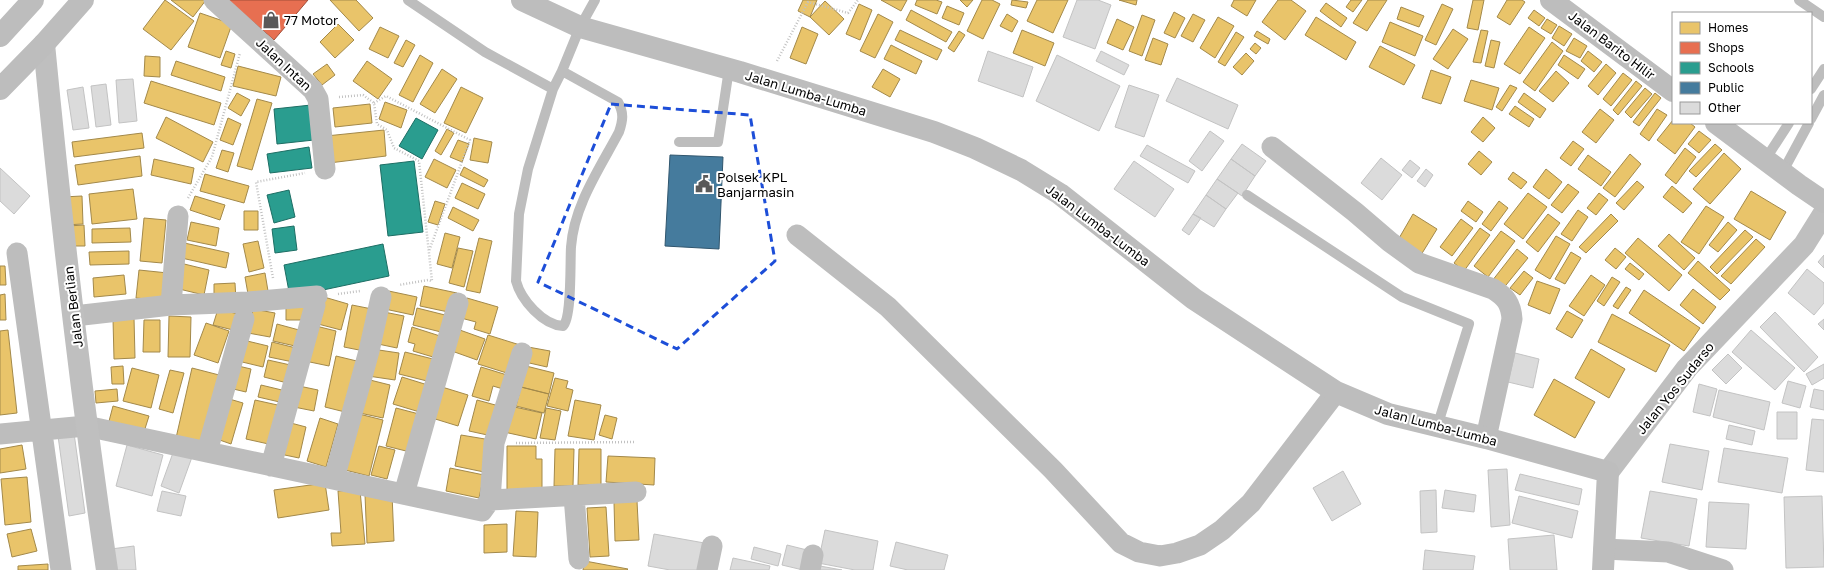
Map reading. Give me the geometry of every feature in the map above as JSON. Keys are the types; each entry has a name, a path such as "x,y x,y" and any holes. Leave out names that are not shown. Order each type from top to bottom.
{"highway":[{"path":"0,36 33,0"},
{"path":"0,89 44,44 83,0"},
{"name":"Jalan Lumba-Lumba","path":"522,0 580,27 767,80 934,132 975,148 1021,170 1060,194 1194,299 1336,392 1388,414 1486,438 1608,472"},
{"name":"Jalan Barito Hilir","path":"1551,0 1672,90"},
{"path":"1717,124 1822,200"},
{"path":"1604,559 1608,472"}],"street":[{"name":"Jalan Intan","path":"214,0 313,90 318,99 325,168"},
{"name":"Jalan Berlian","path":"44,44 57,181 86,426 107,570"},
{"path":"1272,147 1355,212 1390,242 1419,263 1493,289 1502,294 1509,302 1512,319 1486,438"},
{"name":"Jalan Yos Sudarso","path":"1608,472 1687,368 1804,245 1822,200"},
{"path":"171,305 178,216"},
{"path":"797,235 888,307 1053,470 1121,543 1139,552 1160,556 1177,553 1200,545 1222,530 1251,503 1336,392"},
{"path":"17,254 61,570"},
{"path":"334,479 369,351 381,297"},
{"path":"74,316 171,305 276,300 316,301 271,466"},
{"path":"404,494 458,303"},
{"path":"207,452 244,319"},
{"path":"0,434 86,426 482,511 490,500 494,443 522,353"},
{"path":"490,500 636,492"},
{"path":"574,496 578,559"},
{"path":"707,570 712,546"},
{"path":"1604,559 1668,552 1723,570"}],"lane":[{"path":"408,0 484,52 554,89"},
{"path":"562,71 618,102 623,111 623,121 619,132 579,209 571,245 569,309 564,326 549,323 519,291 516,282 519,214 528,169 554,89 580,27 595,0"},
{"path":"1799,0 1824,17"},
{"path":"679,142 718,142 729,69"},
{"path":"1812,87 1824,69"},
{"path":"1812,117 1824,95"},
{"path":"1774,166 1789,124"},
{"path":"1774,166 1808,124"},
{"path":"1247,195 1402,297 1469,324 1437,427"}],"path":[{"path":"767,80 808,2 848,13 858,0"},
{"path":"178,216 203,170 212,157 246,30"},
{"path":"318,99 363,95 374,103 377,124 387,130 394,148 419,161 432,281"},
{"path":"374,103 386,96 470,140 428,253"},
{"path":"276,300 256,182 325,168"},
{"path":"494,443 634,442"}],"highlighted area":[{"path":"611,104 750,115 775,261 677,349 538,282"}],"building: Homes":[{"path":"165,0 194,21 171,50 143,29"},
{"path":"171,0 206,0 193,17"},
{"path":"330,0 356,0 373,18 359,31"},
{"path":"803,0 817,0 810,17 798,11"},
{"path":"881,0 907,0 901,11"},
{"path":"917,0 936,0 942,2 937,14 915,5"},
{"path":"960,0 973,0 967,7"},
{"path":"982,0 992,0 1000,4 983,39 967,31"},
{"path":"1012,0 1028,2 1026,8 1011,5"},
{"path":"1037,0 1068,0 1053,33 1027,21"},
{"path":"1119,0 1137,0 1136,5"},
{"path":"1234,0 1256,0 1247,16 1231,6"},
{"path":"1278,0 1291,0 1306,11 1285,40 1262,22"},
{"path":"1351,0 1362,0 1353,12 1346,7"},
{"path":"1368,0 1387,0 1367,31 1353,23"},
{"path":"1473,0 1484,0 1478,30 1467,28"},
{"path":"1507,0 1522,0 1525,2 1510,25 1497,17"},
{"path":"825,1 844,19 829,35 810,17"},
{"path":"1326,3 1347,18 1341,27 1320,11"},
{"path":"859,4 872,10 860,40 846,34"},
{"path":"1442,4 1453,9 1436,45 1425,40"},
{"path":"947,6 964,13 959,25 942,18"},
{"path":"1401,7 1424,16 1419,27 1397,19"},
{"path":"911,10 952,32 946,42 906,20"},
{"path":"1534,10 1545,18 1539,26 1528,18"},
{"path":"1174,12 1185,18 1175,38 1164,33"},
{"path":"200,13 232,24 220,58 188,47"},
{"path":"878,14 893,22 875,58 860,51"},
{"path":"1007,14 1018,21 1012,32 1000,26"},
{"path":"1193,14 1205,20 1193,42 1181,36"},
{"path":"1142,15 1155,20 1142,56 1129,51"},
{"path":"1218,17 1234,26 1215,58 1200,48"},
{"path":"1316,17 1356,42 1346,60 1305,35"},
{"path":"1117,19 1134,27 1123,50 1107,43"},
{"path":"1547,19 1557,25 1551,34 1541,28"},
{"path":"1390,22 1423,36 1415,56 1382,42"},
{"path":"338,24 354,40 335,58 320,42"},
{"path":"1559,26 1572,34 1564,46 1552,38"},
{"path":"380,27 399,36 388,58 369,49"},
{"path":"802,27 818,34 806,64 790,58"},
{"path":"1529,27 1545,38 1520,74 1504,64"},
{"path":"1453,29 1468,39 1448,69 1433,59"},
{"path":"900,30 942,50 937,60 895,40"},
{"path":"1022,30 1054,43 1045,66 1013,53"},
{"path":"1481,30 1488,31 1481,63 1473,62"},
{"path":"959,31 965,35 954,52 948,48"},
{"path":"1257,31 1270,39 1268,44 1254,36"},
{"path":"1236,32 1244,37 1225,66 1218,62"},
{"path":"1153,38 1168,44 1161,65 1145,60"},
{"path":"1574,38 1587,46 1580,58 1566,51"},
{"path":"406,40 415,45 403,67 394,63"},
{"path":"1491,40 1500,42 1494,68 1485,66"},
{"path":"1552,42 1563,51 1535,91 1523,82"},
{"path":"1255,43 1261,48 1256,54 1250,49"},
{"path":"891,45 922,61 916,74 884,59"},
{"path":"1380,46 1415,65 1404,85 1369,67"},
{"path":"226,51 235,54 231,68 221,65"},
{"path":"1588,51 1602,62 1594,72 1581,61"},
{"path":"1246,53 1254,61 1242,75 1233,67"},
{"path":"420,55 433,63 413,102 399,95"},
{"path":"1564,55 1585,69 1578,79 1558,65"},
{"path":"145,56 160,57 160,77 144,76"},
{"path":"176,61 225,77 221,91 171,75"},
{"path":"367,61 392,79 378,99 353,81"},
{"path":"327,64 335,75 322,85 313,74"},
{"path":"1606,64 1616,73 1598,95 1588,86"},
{"path":"238,66 281,77 276,96 233,86"},
{"path":"442,69 457,79 435,113 420,104"},
{"path":"883,69 900,79 890,97 872,87"},
{"path":"1431,70 1451,77 1441,104 1422,98"},
{"path":"1556,71 1569,83 1553,102 1539,91"},
{"path":"1623,73 1632,80 1611,106 1603,99"},
{"path":"1471,80 1499,88 1492,110 1464,101"},
{"path":"151,81 221,103 214,125 144,103"},
{"path":"1636,81 1642,86 1618,115 1613,110"},
{"path":"1510,85 1517,88 1502,111 1496,107"},
{"path":"461,87 483,98 466,133 444,123"},
{"path":"1645,88 1652,94 1631,118 1625,112"},
{"path":"237,93 250,100 241,116 228,108"},
{"path":"1524,93 1546,109 1540,118 1518,102"},
{"path":"1655,93 1661,98 1639,126 1633,122"},
{"path":"257,99 272,103 252,170 237,166"},
{"path":"385,102 407,110 401,128 379,119"},
{"path":"370,104 372,123 335,127 333,108"},
{"path":"1515,106 1534,119 1529,127 1509,114"},
{"path":"1600,109 1614,120 1596,143 1582,132"},
{"path":"1657,109 1667,115 1649,141 1640,134"},
{"path":"166,117 213,142 203,162 156,138"},
{"path":"1483,117 1495,128 1483,142 1471,132"},
{"path":"228,118 241,124 233,145 220,140"},
{"path":"1672,121 1672,124 1691,124 1695,127 1675,154 1657,140"},
{"path":"447,129 454,133 441,155 435,151"},
{"path":"384,130 386,156 329,163 326,136"},
{"path":"1699,131 1711,140 1699,153 1688,144"},
{"path":"142,133 144,148 74,157 72,142"},
{"path":"474,138 492,142 488,163 470,160"},
{"path":"458,140 469,144 462,162 450,157"},
{"path":"1573,141 1584,149 1571,166 1560,158"},
{"path":"1715,144 1722,150 1696,177 1689,171"},
{"path":"1685,148 1696,157 1676,184 1665,175"},
{"path":"222,150 234,153 228,172 216,168"},
{"path":"1479,151 1492,162 1481,175 1468,164"},
{"path":"1724,153 1741,169 1710,204 1693,189"},
{"path":"1630,154 1641,164 1615,197 1603,188"},
{"path":"1588,155 1611,172 1601,186 1578,169"},
{"path":"140,156 142,176 78,185 75,165"},
{"path":"154,159 194,168 191,184 151,175"},
{"path":"434,159 456,170 447,188 425,177"},
{"path":"464,167 488,180 484,187 460,175"},
{"path":"1546,169 1562,182 1549,199 1533,187"},
{"path":"1513,172 1527,182 1521,189 1508,179"},
{"path":"205,174 249,186 244,203 200,191"},
{"path":"1637,181 1644,187 1624,210 1616,203"},
{"path":"462,183 485,194 478,209 455,198"},
{"path":"1568,184 1579,192 1562,213 1551,205"},
{"path":"1672,186 1692,203 1683,213 1663,197"},
{"path":"133,189 137,219 92,224 89,194"},
{"path":"1751,191 1786,212 1770,240 1734,219"},
{"path":"1528,193 1547,207 1523,239 1504,224"},
{"path":"1599,193 1608,200 1596,215 1587,208"},
{"path":"82,196 83,224 64,225 63,197"},
{"path":"195,196 225,205 220,220 190,210"},
{"path":"435,201 445,204 438,225 428,222"},
{"path":"1468,201 1483,212 1476,222 1461,211"},
{"path":"1499,201 1508,208 1491,231 1482,224"},
{"path":"1706,206 1724,217 1699,254 1681,242"},
{"path":"453,207 479,220 473,231 448,218"},
{"path":"1578,210 1588,217 1572,241 1561,234"},
{"path":"244,211 258,211 258,230 244,230"},
{"path":"1413,214 1437,229 1421,255 1398,240"},
{"path":"1548,214 1560,223 1538,252 1526,242"},
{"path":"1611,214 1618,221 1586,253 1579,247"},
{"path":"144,218 166,220 162,263 140,261"},
{"path":"1461,219 1473,228 1452,256 1440,247"},
{"path":"191,222 219,228 216,246 187,240"},
{"path":"1728,222 1737,230 1718,252 1709,245"},
{"path":"84,225 85,246 69,246 68,226"},
{"path":"130,228 131,242 92,243 92,229"},
{"path":"1480,228 1490,235 1464,271 1454,263"},
{"path":"1745,230 1753,237 1717,274 1710,267"},
{"path":"1501,231 1515,241 1488,277 1474,266"},
{"path":"445,233 460,237 452,268 437,264"},
{"path":"1669,234 1695,258 1684,270 1658,246"},
{"path":"1556,236 1570,244 1550,279 1535,270"},
{"path":"479,238 492,241 480,293 466,290"},
{"path":"1638,238 1682,275 1669,291 1625,253"},
{"path":"1756,239 1765,247 1731,284 1721,276"},
{"path":"258,241 264,268 249,272 243,244"},
{"path":"180,242 229,253 226,268 177,257"},
{"path":"458,248 473,251 464,287 449,283"},
{"path":"1615,248 1626,257 1616,269 1605,260"},
{"path":"1517,249 1528,258 1502,290 1492,281"},
{"path":"129,251 129,264 90,265 89,252"},
{"path":"1571,252 1581,258 1565,284 1555,279"},
{"path":"1698,261 1730,290 1720,300 1688,273"},
{"path":"180,263 209,270 204,295 175,288"},
{"path":"1630,263 1644,274 1639,280 1625,269"},
{"path":"0,266 5,266 6,285 0,285"},
{"path":"139,270 168,273 165,301 136,298"},
{"path":"1524,271 1533,278 1520,295 1510,288"},
{"path":"265,273 268,291 248,294 245,277"},
{"path":"124,275 126,294 94,297 93,278"},
{"path":"1591,275 1605,285 1584,316 1569,306"},
{"path":"1612,277 1620,282 1604,306 1597,301"},
{"path":"1537,281 1560,289 1550,314 1528,305"},
{"path":"235,283 236,300 214,301 214,284"},
{"path":"424,286 457,293 453,313 420,306"},
{"path":"1626,287 1631,290 1618,309 1613,306"},
{"path":"1693,289 1716,307 1703,324 1680,305"},
{"path":"384,290 417,297 413,315 380,308"},
{"path":"1644,290 1700,328 1684,351 1629,313"},
{"path":"5,294 6,320 0,320 0,295"},
{"path":"324,297 348,304 341,330 318,324"},
{"path":"467,298 498,307 490,334 474,329 476,322 461,318"},
{"path":"286,302 307,302 307,320 286,320"},
{"path":"352,305 372,309 364,351 344,347"},
{"path":"417,308 449,316 445,333 413,325"},
{"path":"218,309 238,314 233,330 213,325"},
{"path":"253,309 275,313 270,337 248,333"},
{"path":"1567,311 1583,320 1572,338 1556,329"},
{"path":"384,312 404,316 397,348 378,344"},
{"path":"1612,314 1670,345 1656,372 1598,342"},
{"path":"169,316 191,317 190,357 168,357"},
{"path":"134,318 135,358 114,359 113,319"},
{"path":"144,320 160,320 160,352 143,352"},
{"path":"206,323 229,331 218,363 194,355"},
{"path":"277,324 299,330 295,346 273,341"},
{"path":"312,325 336,331 329,366 305,361"},
{"path":"412,327 440,336 433,357 413,351 415,344 408,342"},
{"path":"457,329 485,339 477,360 449,350"},
{"path":"8,330 17,413 0,415 0,331"},
{"path":"488,335 520,345 510,374 478,364"},
{"path":"243,340 268,346 263,367 238,361"},
{"path":"272,342 296,348 293,362 269,357"},
{"path":"528,347 550,351 547,367 525,362"},
{"path":"372,349 399,353 395,380 368,376"},
{"path":"1591,349 1625,369 1609,398 1575,378"},
{"path":"405,352 437,360 431,382 399,374"},
{"path":"336,356 361,362 349,413 325,407"},
{"path":"268,360 295,366 291,384 264,377"},
{"path":"234,365 251,369 246,392 229,388"},
{"path":"123,366 124,384 112,384 111,367"},
{"path":"526,366 554,373 549,394 521,387"},
{"path":"481,367 507,375 503,389 493,386 489,401 472,396"},
{"path":"132,368 159,375 151,408 123,401"},
{"path":"192,368 223,376 207,445 176,438"},
{"path":"170,370 184,373 173,413 159,409"},
{"path":"402,377 431,386 423,413 393,404"},
{"path":"555,378 568,381 566,388 573,390 568,411 547,406"},
{"path":"1554,379 1595,402 1575,438 1534,415"},
{"path":"370,380 390,385 383,418 355,412"},
{"path":"261,385 286,391 284,403 258,397"},
{"path":"299,386 318,390 314,411 294,407"},
{"path":"442,387 468,395 458,426 432,418"},
{"path":"521,387 549,394 544,413 516,406"},
{"path":"117,389 118,401 96,403 95,391"},
{"path":"226,398 243,403 231,444 214,438"},
{"path":"255,400 282,406 273,445 246,439"},
{"path":"477,400 499,406 492,436 469,431"},
{"path":"575,400 601,405 594,440 568,436"},
{"path":"113,406 149,416 143,435 108,425"},
{"path":"510,406 542,413 536,439 504,432"},
{"path":"396,408 419,414 410,452 386,446"},
{"path":"546,408 561,411 555,440 540,438"},
{"path":"359,414 383,420 369,476 345,470"},
{"path":"605,415 617,418 612,439 599,435"},
{"path":"320,418 338,424 326,467 307,461"},
{"path":"287,422 306,427 299,458 280,454"},
{"path":"461,435 491,440 484,472 455,466"},
{"path":"22,445 26,469 0,473 0,449"},
{"path":"379,446 395,450 387,479 371,475"},
{"path":"507,446 536,446 536,459 542,459 542,492 507,491"},
{"path":"555,449 574,449 573,486 554,486"},
{"path":"579,449 601,449 601,485 578,485"},
{"path":"608,456 655,458 654,485 606,482"},
{"path":"450,468 484,475 479,498 446,491"},
{"path":"27,477 31,522 5,525 1,479"},
{"path":"325,483 329,510 278,518 274,490"},
{"path":"360,490 365,544 332,546 331,533 341,533 338,491"},
{"path":"392,494 394,541 367,543 365,495"},
{"path":"637,501 639,540 615,541 614,502"},
{"path":"606,507 609,556 590,557 587,508"},
{"path":"516,511 538,512 536,557 513,556"},
{"path":"507,524 507,552 484,553 484,525"},
{"path":"31,529 37,551 12,557 7,534"},
{"path":"585,561 628,569 583,570"},
{"path":"48,564 48,570 18,570 18,566"}],"building: Shops":[{"name":"77 Motor","path":"228,0 308,0 274,40"}],"building: Schools":[{"path":"311,105 314,140 277,144 274,109"},
{"path":"416,118 438,130 422,159 399,146"},
{"path":"309,147 312,168 270,173 267,154"},
{"path":"414,161 423,232 388,236 380,165"},
{"path":"289,190 295,217 274,223 267,195"},
{"path":"294,226 297,250 275,253 272,229"},
{"path":"383,244 389,276 290,297 284,265"}],"building: Public":[{"path":"670,155 723,157 719,249 665,246"}],"building: Other":[{"path":"1077,0 1098,0 1111,5 1095,49 1063,37"},
{"path":"988,51 1033,67 1023,97 978,81"},
{"path":"1101,51 1129,65 1124,75 1096,61"},
{"path":"1057,55 1120,86 1099,131 1036,101"},
{"path":"1177,78 1238,105 1228,129 1166,101"},
{"path":"133,79 137,121 119,123 116,80"},
{"path":"106,84 111,125 96,127 91,86"},
{"path":"1129,85 1159,95 1144,137 1115,127"},
{"path":"83,87 89,128 73,130 67,90"},
{"path":"1210,131 1224,141 1202,171 1189,161"},
{"path":"1242,144 1266,161 1255,176 1231,159"},
{"path":"1147,145 1195,171 1188,183 1140,156"},
{"path":"1381,158 1402,175 1382,200 1361,183"},
{"path":"1231,159 1255,176 1242,196 1217,179"},
{"path":"1410,160 1420,168 1412,178 1402,170"},
{"path":"1134,161 1174,189 1155,217 1114,189"},
{"path":"0,168 30,196 14,214 0,201"},
{"path":"1426,169 1433,175 1425,187 1417,181"},
{"path":"1217,179 1238,193 1226,209 1206,195"},
{"path":"1206,195 1226,209 1214,227 1193,214"},
{"path":"1193,214 1201,218 1189,235 1182,230"},
{"path":"1824,255 1824,268 1818,262"},
{"path":"1807,269 1824,283 1824,303 1814,315 1788,293"},
{"path":"1775,312 1818,357 1804,372 1760,327"},
{"path":"1824,319 1824,330 1818,324"},
{"path":"1751,330 1795,368 1775,390 1732,352"},
{"path":"1515,353 1539,359 1533,388 1508,382"},
{"path":"1728,354 1742,368 1726,384 1712,370"},
{"path":"1824,364 1824,378 1812,385 1806,374"},
{"path":"1788,381 1806,386 1800,408 1782,403"},
{"path":"1699,384 1717,389 1710,416 1693,412"},
{"path":"1814,389 1824,391 1824,410 1810,407"},
{"path":"1719,390 1770,402 1764,430 1713,417"},
{"path":"1777,412 1797,412 1797,439 1777,439"},
{"path":"1812,419 1824,420 1824,472 1806,470"},
{"path":"1729,425 1755,431 1752,445 1726,439"},
{"path":"74,433 85,513 69,516 58,436"},
{"path":"1670,444 1709,451 1702,490 1662,482"},
{"path":"127,445 163,455 152,496 116,486"},
{"path":"1724,448 1788,458 1782,493 1718,482"},
{"path":"174,450 192,457 179,493 161,486"},
{"path":"1507,469 1510,525 1491,527 1488,470"},
{"path":"1343,471 1361,504 1332,521 1313,488"},
{"path":"1520,474 1582,489 1579,505 1515,490"},
{"path":"1436,490 1437,532 1421,533 1420,491"},
{"path":"1445,490 1476,495 1474,512 1442,508"},
{"path":"162,491 186,496 181,516 157,511"},
{"path":"1650,491 1697,499 1689,546 1641,538"},
{"path":"1519,496 1578,511 1572,538 1512,523"},
{"path":"1822,496 1824,567 1786,568 1784,497"},
{"path":"1709,502 1749,504 1746,549 1706,547"},
{"path":"825,530 878,541 873,570 855,570 818,563"},
{"path":"654,534 710,544 705,570 670,570 648,566"},
{"path":"1554,535 1557,570 1510,570 1508,539"},
{"path":"896,542 948,555 944,570 908,570 890,566"},
{"path":"787,545 811,551 803,570 782,565"},
{"path":"134,546 136,570 113,570 111,549"},
{"path":"754,547 781,554 778,566 751,559"},
{"path":"1425,550 1475,556 1473,570 1423,570"},
{"path":"733,558 770,566 769,570 730,570"},
{"path":"820,566 842,570 819,570"}],"place":[{"name":"77 Motor","path":"271,20"},
{"name":"Polsek KPL Banjarmasin","path":"704,184"}]}
